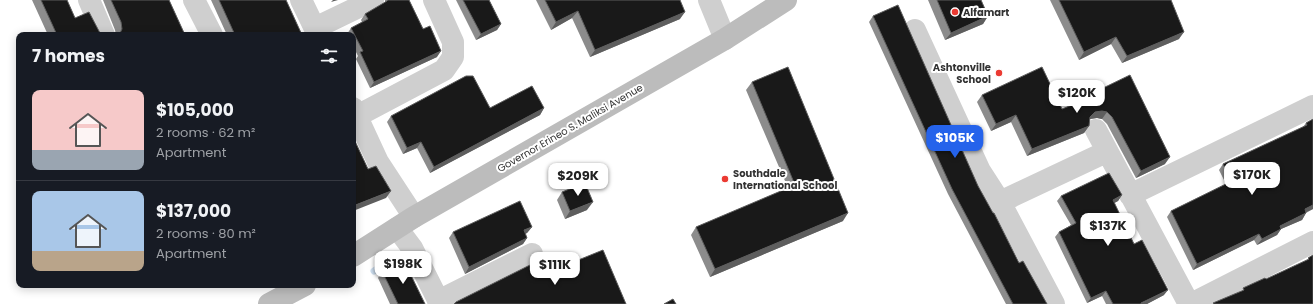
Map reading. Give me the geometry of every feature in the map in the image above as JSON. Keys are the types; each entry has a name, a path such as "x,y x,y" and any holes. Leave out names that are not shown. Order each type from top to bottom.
{"main road":[{"name":"Governor Erineo S. Maliksi Avenue","path":"356,254 406,223 725,39 786,0"},
{"path":"268,304 299,288"}],"street":[{"path":"89,0 103,32"},
{"path":"194,0 210,32"},
{"path":"301,0 316,32 373,0"},
{"path":"356,112 444,70 453,57 453,42 434,0"},
{"path":"709,0 725,39"},
{"path":"915,30 980,171 1000,202 1054,304"},
{"path":"1130,195 1313,106"},
{"path":"356,114 406,223 412,248 439,303 532,254"},
{"path":"1096,130 1106,152 1190,304 1313,242"},
{"path":"1000,202 1106,152"}],"building":[{"path":"41,0 67,0 75,18 89,12 99,32 56,32"},
{"path":"111,0 169,0 184,32 120,32 122,29 121,22"},
{"path":"219,0 286,0 301,32 234,32"},
{"path":"409,0 423,29 430,26 441,51 374,82 360,52 363,51 356,38 356,32 353,32 351,28 368,19 365,14 387,1"},
{"path":"463,0 489,0 501,24 481,34"},
{"path":"545,0 680,0 685,12 595,50 578,11 556,22"},
{"name":"Alfamart","path":"937,0 981,0 988,16 951,33"},
{"path":"1059,0 1171,0 1184,32 1127,56 1116,37 1084,52"},
{"path":"898,5 978,186 994,213 1019,263 1023,261 1047,304 1013,304 952,189 873,16"},
{"path":"788,67 848,213 715,269 696,227 795,185 752,82"},
{"path":"1042,67 1062,109 1100,94 1099,90 1130,75 1170,157 1141,171 1112,117 1107,112 1102,111 1095,112 1090,117 1089,126 1032,149 1016,115 996,124 982,95"},
{"path":"466,76 473,76 490,108 532,86 544,108 434,167 421,142 407,148 391,116"},
{"path":"1313,119 1313,205 1305,209 1306,213 1280,226 1281,229 1262,239 1259,234 1197,264 1171,211 1232,181 1223,164 1307,125 1306,123"},
{"path":"356,143 368,169 376,166 391,191 356,205"},
{"path":"1109,173 1122,195 1113,200 1134,244 1142,240 1168,290 1141,304 1113,304 1106,291 1091,298 1059,232 1076,223 1061,196"},
{"path":"585,183 593,202 570,211 562,192"},
{"path":"520,201 532,227 524,230 527,238 469,267 453,232"},
{"path":"603,250 626,304 454,304 538,261 544,274"},
{"path":"1313,255 1313,304 1213,303 1309,259 1308,258"},
{"path":"404,261 425,304 398,304 382,271"},
{"path":"673,299 676,304 664,304"}],"waterway":[{"path":"374,271 405,252"}],"place":[{"name":"Alfamart","path":"955,12"},
{"name":"Ashtonville School","path":"999,73"},
{"name":"Southdale International School","path":"725,179"}]}
